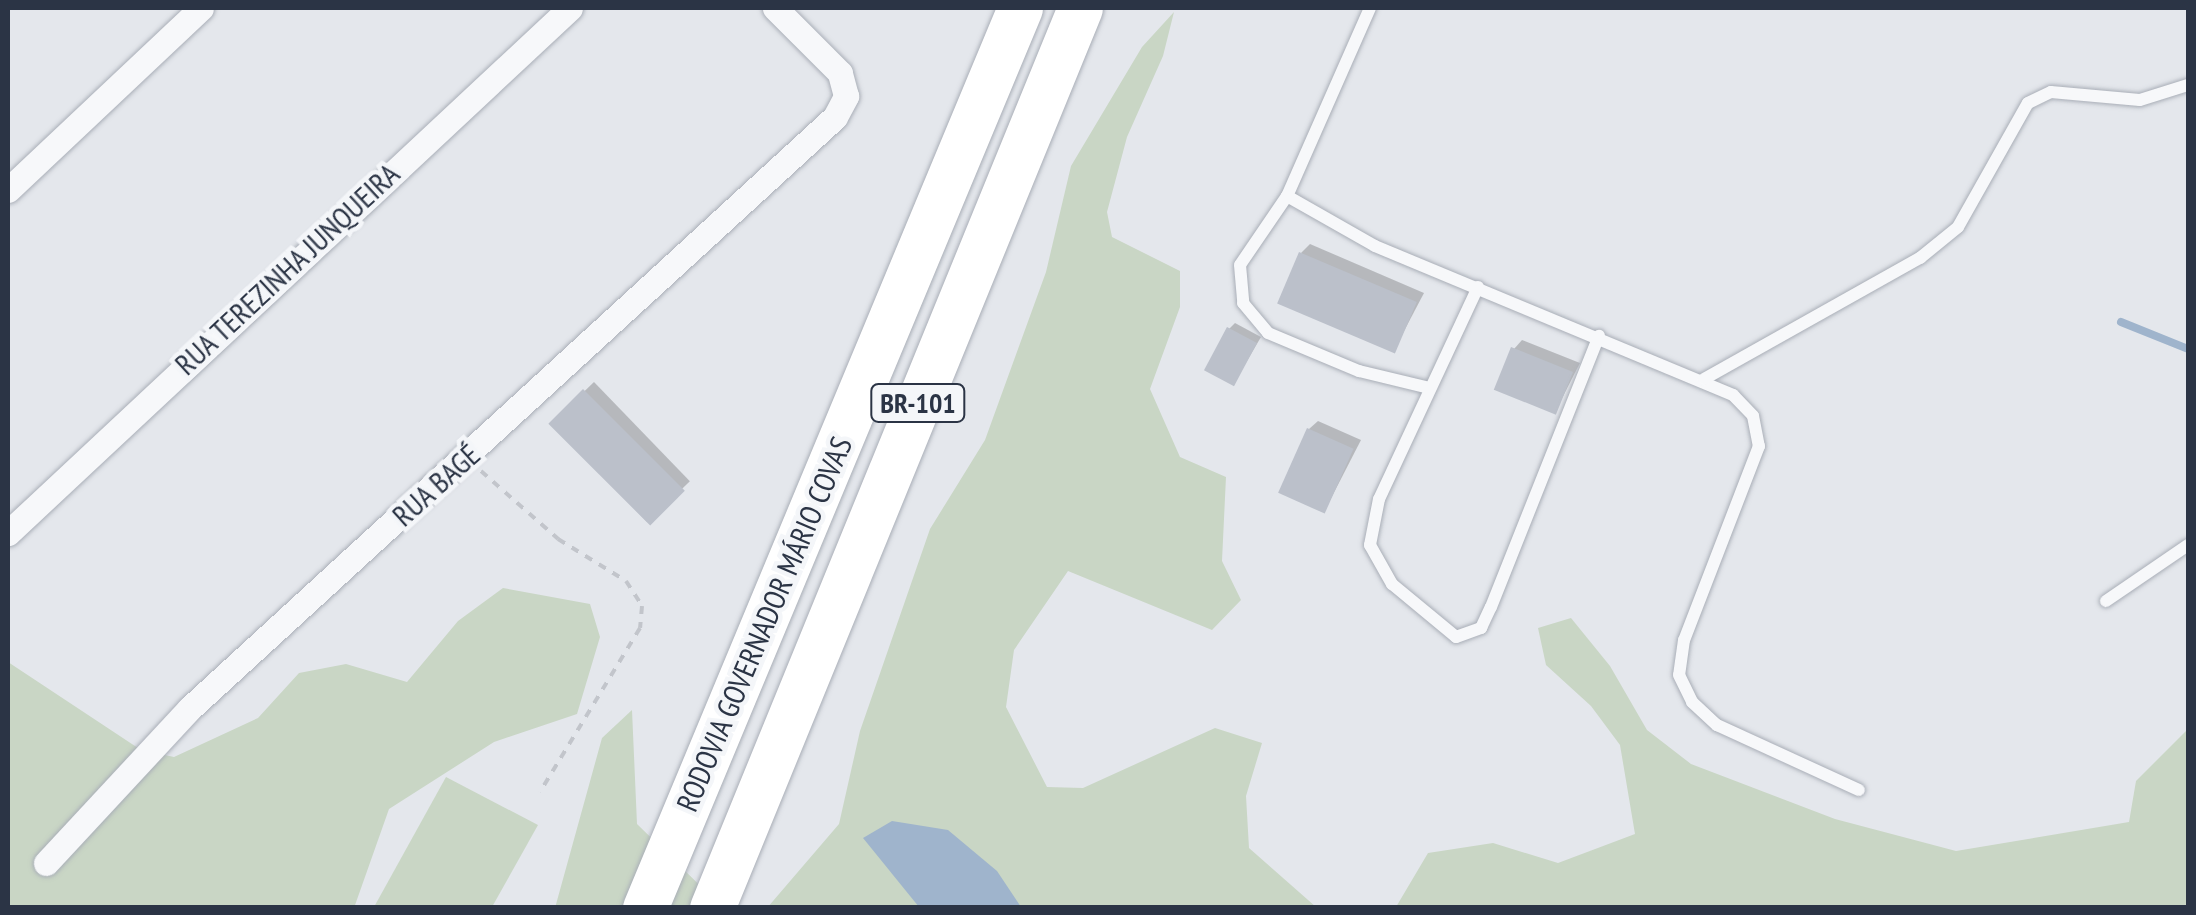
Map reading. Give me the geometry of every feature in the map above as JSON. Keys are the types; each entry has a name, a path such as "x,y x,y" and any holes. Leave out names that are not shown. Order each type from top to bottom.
{"highway":[{"name":"RODOVIA GOVERNADOR MÁRIO COVAS","path":"645,908 1020,8"},
{"name":"RODOVIA GOVERNADOR MÁRIO COVAS","path":"712,908 1080,8"}],"street":[{"path":"8,190 201,8"},
{"name":"RUA TEREZINHA JUNQUEIRA","path":"8,533 570,8"},
{"name":"RUA BAGÉ","path":"46,862 189,709 835,117 846,96 840,73 776,8"}],"lane":[{"path":"1370,8 1288,196 1240,265 1243,303 1268,333 1359,372 1430,388"},
{"path":"1704,379 1920,258 1958,227 2028,103 2051,92 2140,100 2188,86"},
{"path":"1288,196 1343,231 1704,379 1733,395 1752,416 1760,446 1684,640 1679,675 1692,702 1717,725 1859,790"},
{"path":"1478,287 1378,499 1370,545 1392,584 1456,636 1467,636 1481,628 1599,336"},
{"path":"2106,601 2188,545"}],"path":[{"path":"465,459 558,540 626,581 642,606 640,628 540,792"}],"green space":[{"path":"1174,12 1163,56 1127,137 1107,212 1112,237 1180,271 1180,307 1150,389 1180,457 1226,477 1222,561 1241,600 1212,630 1068,571 1014,650 1006,707 1047,787 1083,788 1215,728 1262,743 1246,796 1249,848 1316,907 767,908 839,824 860,731 930,529 985,440 1046,272 1071,166 1142,47"},
{"path":"503,588 590,604 600,637 577,714 494,742 389,809 354,908 8,907 8,662 141,750 174,757 258,718 299,673 346,664 407,682 458,621"},
{"path":"1571,618 1610,666 1647,730 1691,764 1835,819 1956,851 2129,822 2136,781 2188,729 2188,907 1396,907 1428,853 1493,843 1558,863 1635,834 1620,745 1591,706 1546,665 1538,628"},
{"path":"632,710 637,824 722,907 555,908 602,738"},
{"path":"446,777 538,825 492,907 374,907"}],"water":[{"path":"892,821 948,830 997,871 1021,907 919,907 863,838"}],"building":[{"path":"1299,252 1417,302 1395,354 1277,304"},
{"path":"1227,327 1257,343 1234,386 1204,370"},
{"path":"1511,347 1573,372 1556,415 1494,390"},
{"path":"583,389 685,491 650,525 548,424"},
{"path":"1307,428 1354,449 1325,514 1278,493"}],"waterway":[{"path":"2121,322 2188,349"}]}
